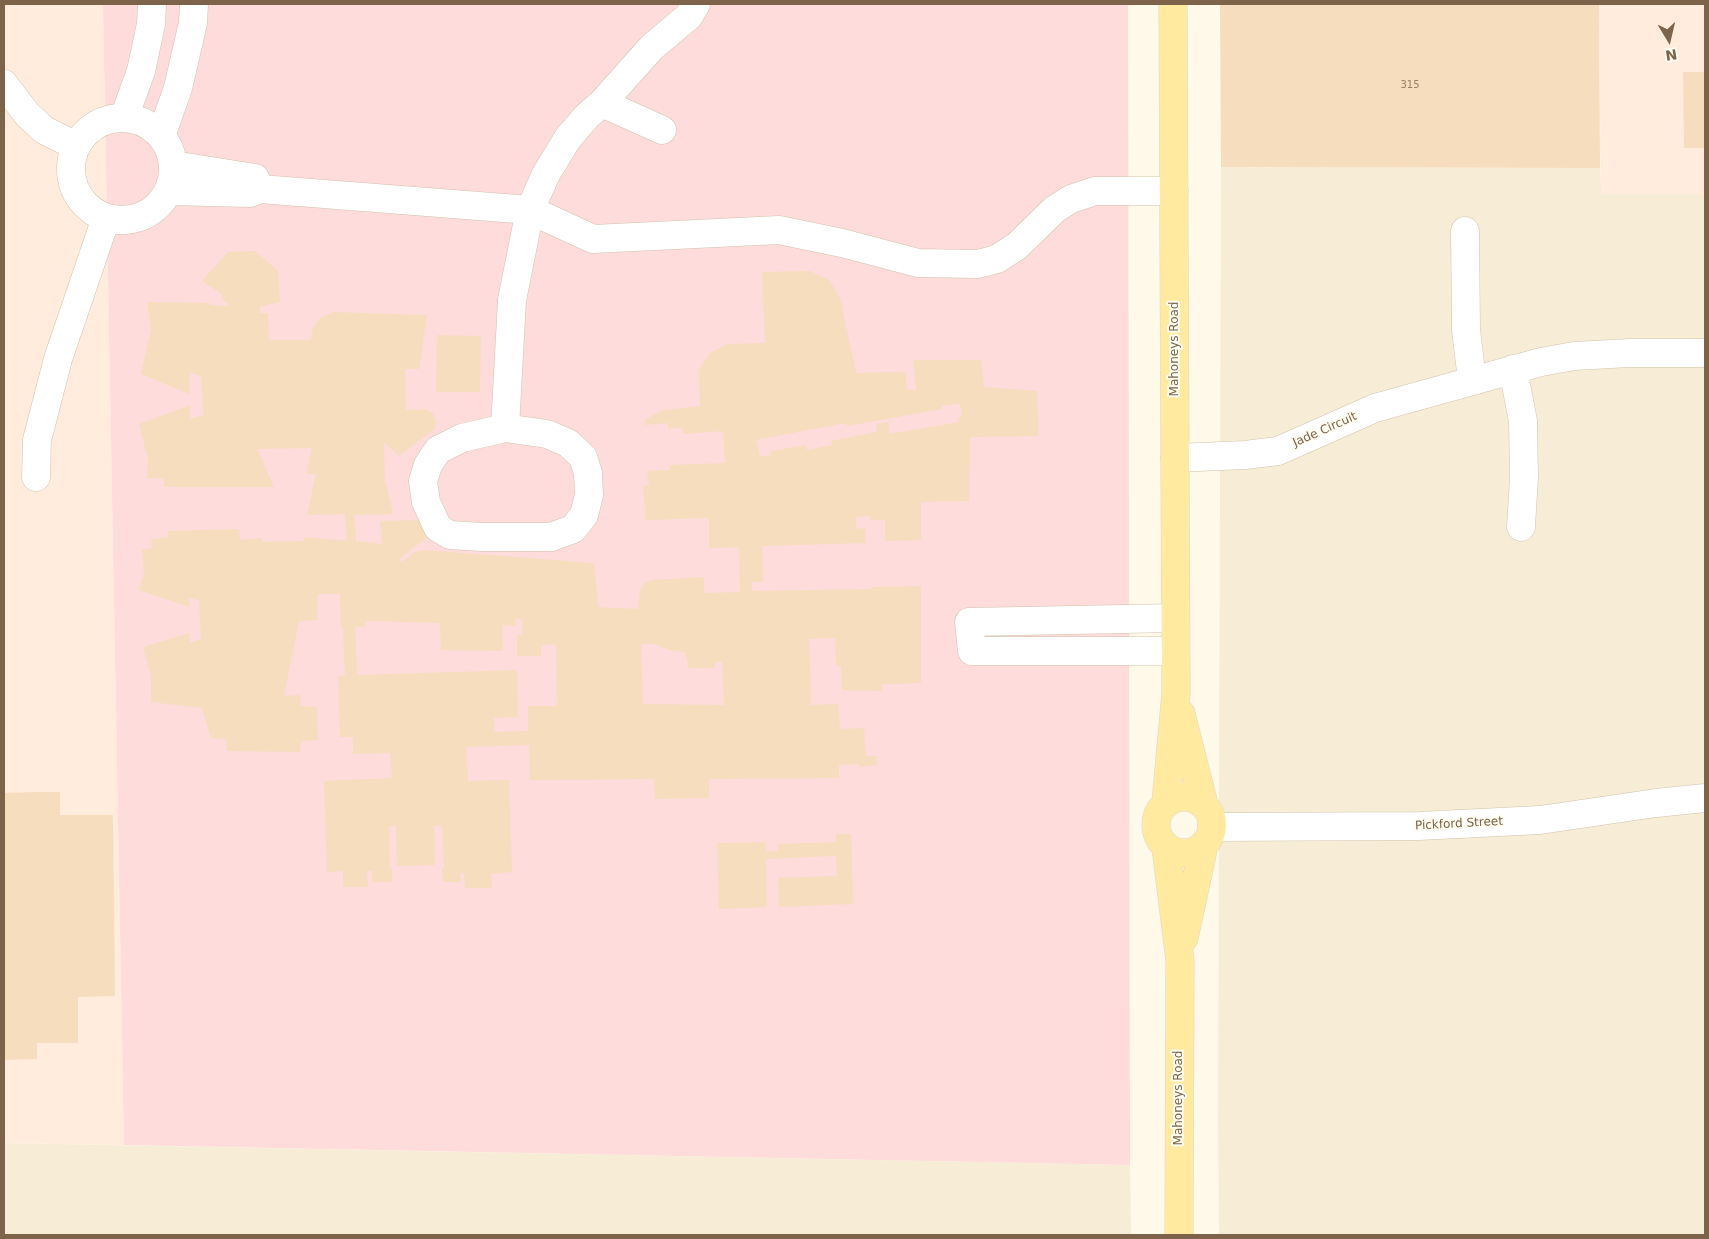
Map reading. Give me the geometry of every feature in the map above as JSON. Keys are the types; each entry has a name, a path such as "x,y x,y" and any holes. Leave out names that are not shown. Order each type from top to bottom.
{"main road":[{"name":"Mahoneys Road","path":"1166,802 1176,693 1173,4"},
{"name":"Mahoneys Road","path":"1176,693 1207,826 1180,960"},
{"path":"1182,796 1198,800 1207,826 1198,850 1182,853 1174,852 1166,848 1156,834 1156,817 1166,802 1182,796"},
{"name":"Mahoneys Road","path":"1166,848 1180,960 1178,1235"}],"street":[{"path":"124,118 141,71 152,24 152,4"},
{"path":"161,136 178,88 193,23 194,4"},
{"path":"505,428 512,300 530,210 546,174 568,138 587,116 602,103 652,47 689,16 696,4"},
{"path":"4,84 27,114 44,130 76,146"},
{"path":"602,103 662,130"},
{"path":"124,118 138,120 150,126 161,136 169,149 170,178 160,203 148,213 135,218 121,220 106,218 95,213 85,205 72,183 70,170 71,158 82,136 101,122 124,118"},
{"path":"170,178 255,178 260,189 530,210 593,239 779,230 842,243 918,263 978,264 997,259 1017,246 1055,209 1071,199 1094,191 1174,190"},
{"path":"36,477 37,440 58,359 106,218"},
{"path":"1465,231 1466,330 1472,380"},
{"name":"Jade Circuit","path":"1175,458 1245,455 1278,451 1375,408 1541,362 1574,356 1630,353 1705,353"},
{"path":"1513,369 1523,421 1524,477 1521,527"},
{"path":"505,428 547,434 568,443 583,457 588,473 589,495 584,515 573,529 551,537 482,537 450,535 438,528 426,502 423,481 428,465 438,450 462,438 505,428"},
{"path":"1175,618 969,622 972,651 1175,651"},
{"name":"Pickford Street","path":"1207,826 1419,826 1540,820 1656,803 1705,798"}],"shaded area":[{"path":"4,4 103,4 124,1145 4,1143"},
{"path":"103,4 1128,4 1130,1165 124,1145"},
{"path":"1599,4 1705,4 1705,194 1601,194"},
{"path":"1221,167 1600,168 1602,194 1705,194 1705,1235 1219,1235"},
{"path":"4,1143 1130,1165 1131,1235 4,1235"}],"building":[{"path":"1220,4 1599,4 1600,168 1221,167"},
{"path":"1683,72 1705,72 1705,148 1684,148"},
{"path":"255,251 278,271 280,302 260,307 260,313 268,313 269,340 311,340 313,328 320,318 333,312 427,315 419,369 405,369 406,410 426,409 433,414 436,421 435,429 399,456 384,442 385,480 393,514 354,515 356,541 382,544 380,521 422,520 431,534 399,559 402,562 415,552 423,550 594,563 598,607 638,609 640,590 644,584 652,580 704,577 704,593 740,592 739,547 709,548 709,518 646,520 643,486 649,485 647,471 670,470 670,465 725,463 723,431 683,434 682,427 668,429 668,423 644,425 646,419 663,410 700,406 699,370 710,353 727,344 765,343 762,272 810,271 829,280 840,298 856,373 905,372 907,390 916,390 913,360 981,360 984,387 1037,391 1039,436 970,437 969,501 921,502 921,540 885,541 885,520 871,520 870,516 856,517 856,529 865,528 866,543 762,546 763,582 752,582 752,591 871,589 872,587 921,586 921,683 882,684 882,691 842,690 841,666 836,666 835,638 809,639 811,705 838,704 840,729 864,728 866,756 876,756 877,765 858,767 859,764 839,765 839,778 709,779 709,798 655,799 654,779 530,780 529,745 466,747 468,781 509,780 512,872 491,874 492,888 465,888 464,873 460,873 461,882 443,882 442,825 434,826 435,865 397,866 396,826 389,826 392,882 372,882 372,871 367,871 368,887 343,887 343,871 327,872 324,781 392,778 390,753 353,754 353,737 340,737 338,676 345,676 340,594 318,594 317,620 299,621 284,696 300,695 301,706 317,707 318,740 301,741 300,752 227,751 226,739 211,738 202,708 151,702 151,675 143,647 189,633 190,643 201,639 199,600 189,598 189,607 139,590 144,573 142,550 152,548 151,539 168,537 168,531 239,529 240,540 261,538 262,542 304,541 304,537 347,541 345,514 307,515 316,474 306,474 312,448 257,449 274,487 164,487 164,479 147,478 148,459 139,424 190,405 190,419 204,415 201,376 190,372 189,394 141,374 151,330 147,302 210,303 210,305 231,306 223,299 222,294 202,281 228,252","holes":["960,403 962,417 958,417 959,422 890,434 888,422 876,424 877,432 831,441 832,445 807,450 806,445 771,451 771,455 760,457 756,440 846,423 847,426 942,409 942,406","515,619 522,619 522,635 517,635 517,656 541,656 541,645 556,644 557,706 528,706 528,731 495,732 494,718 518,717 517,670 357,675 355,627 365,627 365,621 440,623 441,650 503,651 502,625 516,626","641,644 656,644 669,650 685,652 689,668 715,668 715,662 722,662 724,705 643,704"]},
{"path":"437,335 481,336 480,392 436,392"},
{"path":"60,792 60,815 113,815 115,996 78,997 78,1043 37,1043 37,1059 4,1060 4,793"},
{"path":"836,834 851,834 853,904 779,907 778,878 837,876 836,856 766,859 767,907 719,909 717,843 765,842 766,852 778,851 778,844 836,842"}]}
